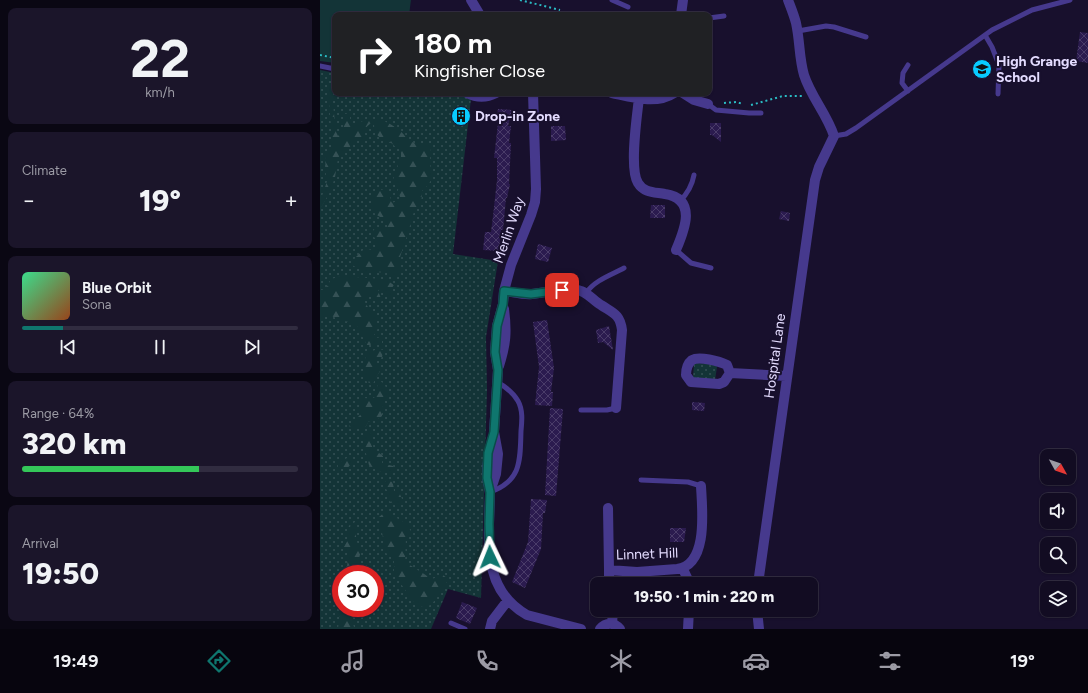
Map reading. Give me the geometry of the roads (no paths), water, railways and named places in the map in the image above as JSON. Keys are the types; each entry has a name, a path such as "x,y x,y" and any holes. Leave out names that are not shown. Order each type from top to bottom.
{"street":[{"path":"471,0 478,12"},
{"path":"681,12 683,0"},
{"path":"788,0 798,31 801,63 809,88 831,127 834,136"},
{"path":"473,96 490,96"},
{"name":"Merlin Way","path":"533,96 536,189 535,202 504,291 503,304 497,326 495,352 498,370 494,432 488,453 487,478 490,492 490,565 496,582 514,606 527,615 581,629"},
{"path":"628,96 639,98 659,98 670,96"},
{"path":"688,96 694,100 708,104"},
{"path":"639,98 635,135 635,177 638,183 647,192 672,196 680,201 685,209 686,216 684,231 676,250"},
{"name":"Hospital Lane","path":"759,577 786,376 815,180 819,167 834,136"},
{"path":"504,291 531,294 547,291 580,290 620,318 621,324 616,408"},
{"path":"730,373 786,376"},
{"name":"Linnet Hill","path":"609,577 609,570 637,572 683,569 696,557 701,543 701,486"},
{"path":"608,508 609,570"},
{"path":"683,569 687,577"},
{"path":"490,629 492,621 508,600"},
{"path":"688,629 689,617"},
{"path":"758,617 759,629"},
{"path":"600,629 605,625 616,626"}],"lane":[{"path":"612,0 628,7"},
{"path":"834,136 846,134 856,128 985,35 1032,10 1070,0"},
{"path":"712,18 724,16"},
{"path":"798,31 826,26 866,37"},
{"path":"985,35 992,47 999,65 998,94"},
{"path":"908,65 903,73 902,83 908,91"},
{"path":"320,66 332,68"},
{"path":"708,104 716,110 749,113 761,112"},
{"path":"680,201 688,193 693,184 694,175"},
{"path":"676,250 691,264 711,268"},
{"path":"586,293 597,282 624,268"},
{"path":"490,492 498,489 513,476 518,467 521,456 522,416 520,405 511,392 497,382"},
{"path":"581,410 607,410 616,408"},
{"path":"641,480 688,482 701,486"},
{"path":"451,623 465,629"}],"place":[{"name":"High Grange School","path":"982,69"},
{"name":"Drop-in Zone","path":"461,116"}]}
